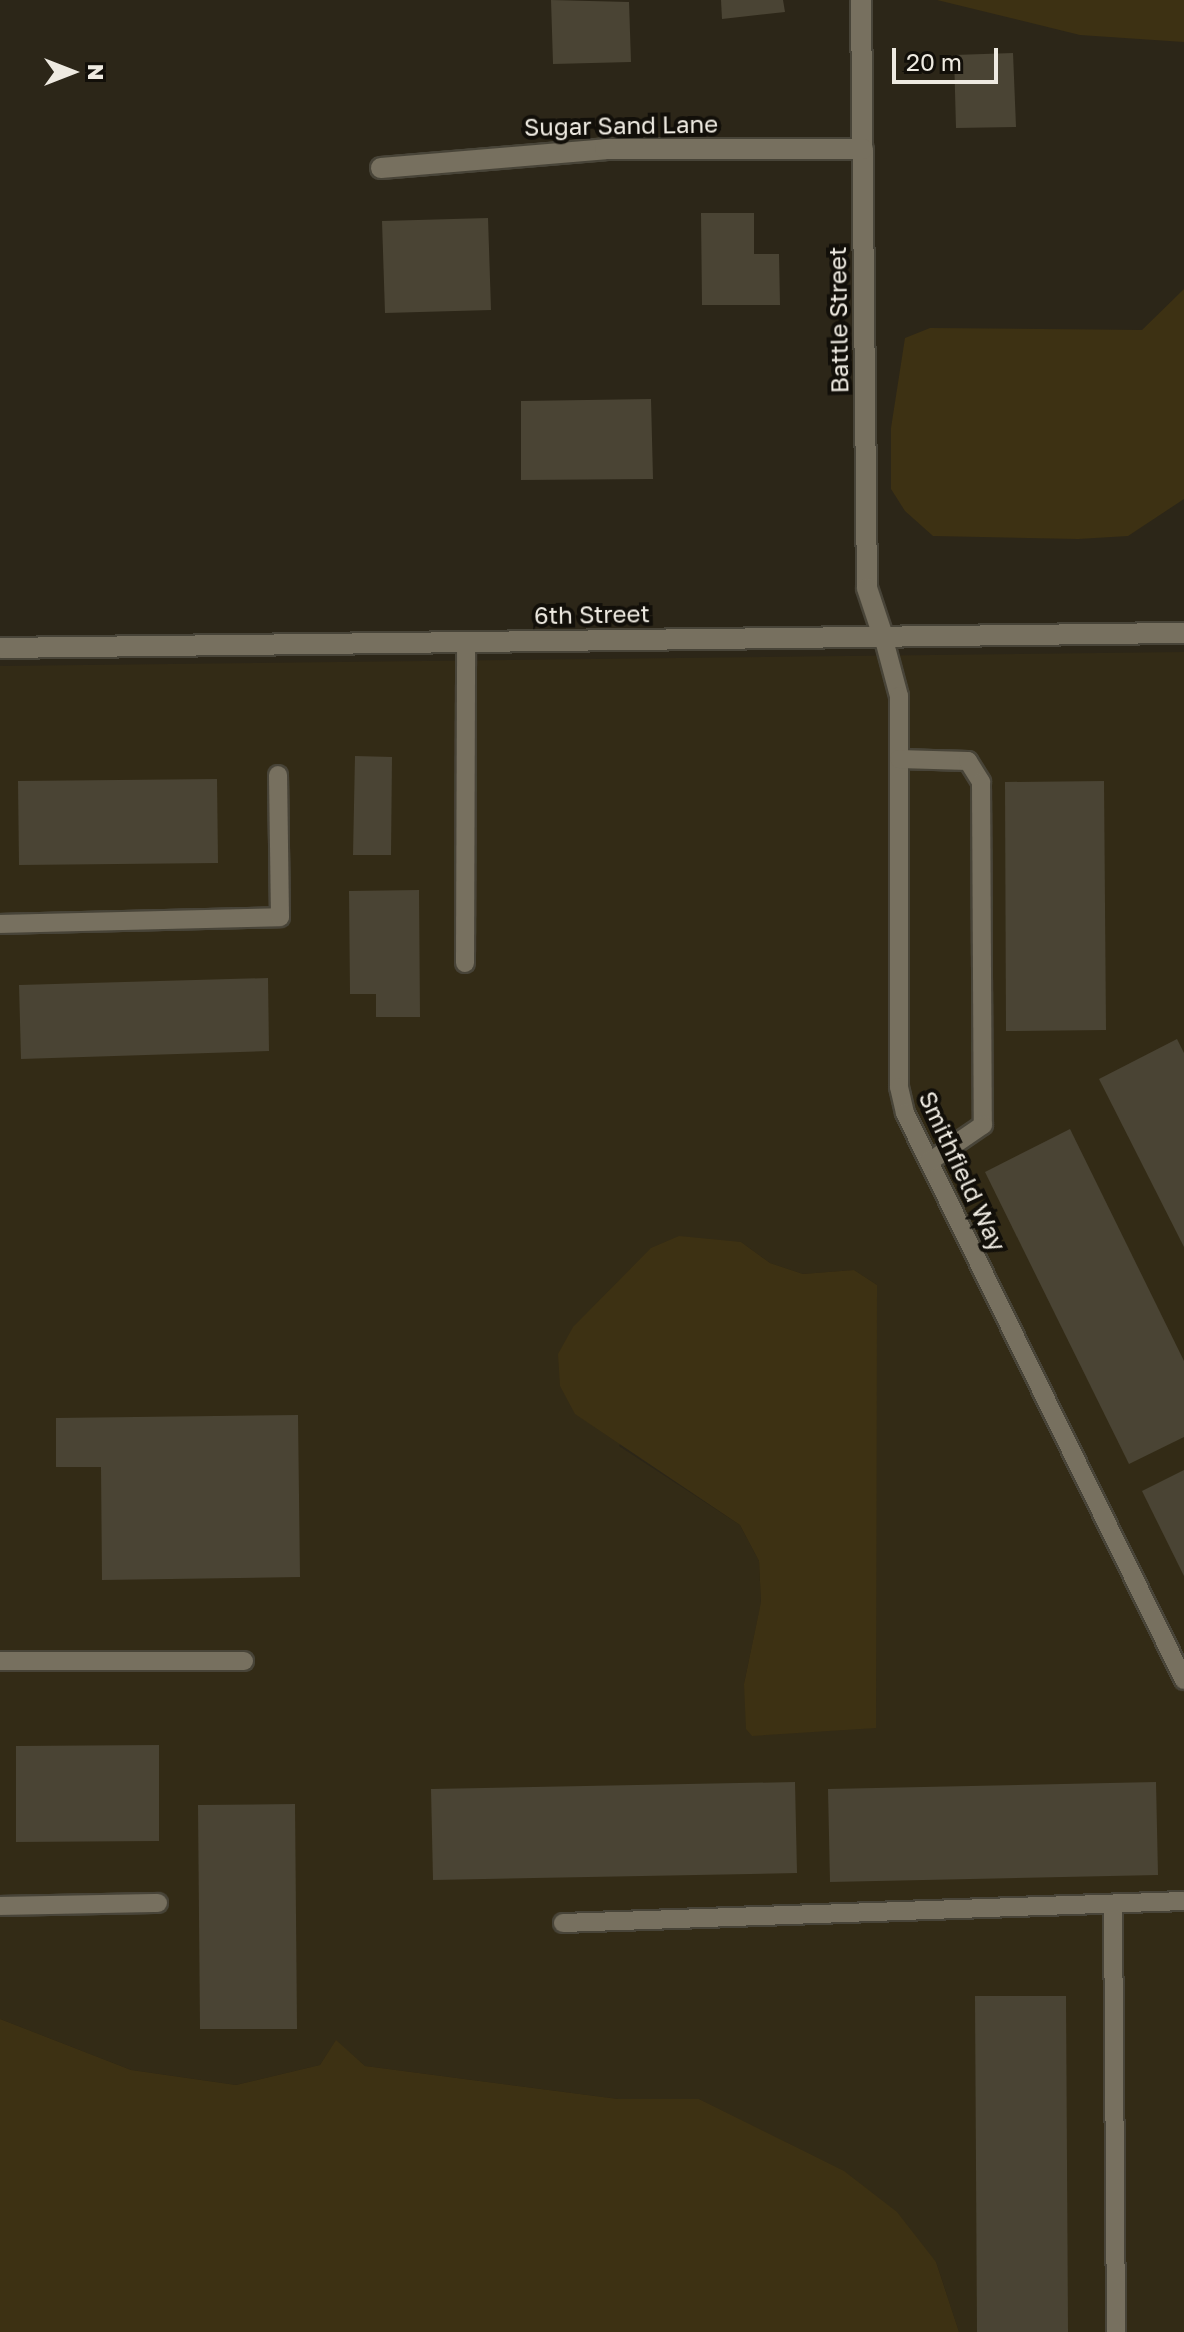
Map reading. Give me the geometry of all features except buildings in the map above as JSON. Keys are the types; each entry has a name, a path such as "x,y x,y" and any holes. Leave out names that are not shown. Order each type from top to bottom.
{"street":[{"name":"Battle Street","path":"861,0 867,588 883,636"},
{"name":"Sugar Sand Lane","path":"381,168 605,149 863,149"},
{"name":"6th Street","path":"0,648 1184,633"}],"lane":[{"name":"Smithfield Way","path":"883,636 899,696 899,1087 929,1162 1184,1680"},
{"path":"465,963 466,642"},
{"path":"899,759 968,761 981,782 983,1125 929,1162"},
{"path":"0,924 280,917 278,775"},
{"path":"0,1661 244,1661"},
{"path":"563,1923 1184,1901"},
{"path":"0,1906 158,1903"},
{"path":"1113,1904 1116,2332"}],"shaded area":[{"path":"937,0 1184,0 1184,42 1080,35"},
{"path":"1184,289 1184,499 1128,536 1078,539 933,536 905,511 891,489 891,428 905,338 930,328 1142,330"},
{"path":"1184,652 1184,2332 959,2332 936,2262 793,2146 699,2099 618,2099 365,2066 336,2041 320,2065 236,2085 131,2070 0,2019 0,666","holes":["741,1242 770,1263 803,1274 854,1270 877,1285 744,1684 761,1603 759,1561 740,1525 619,1446"]},
{"path":"679,1236 741,1242 770,1263 803,1274 854,1270 877,1285 876,1728 752,1736 746,1729 744,1684 761,1602 759,1561 740,1525 575,1414 560,1386 558,1354 573,1327 651,1248"},
{"path":"0,2019 131,2070 236,2085 320,2065 336,2040 365,2066 618,2099 699,2099 844,2171 897,2212 936,2262 959,2332 0,2332"}]}
